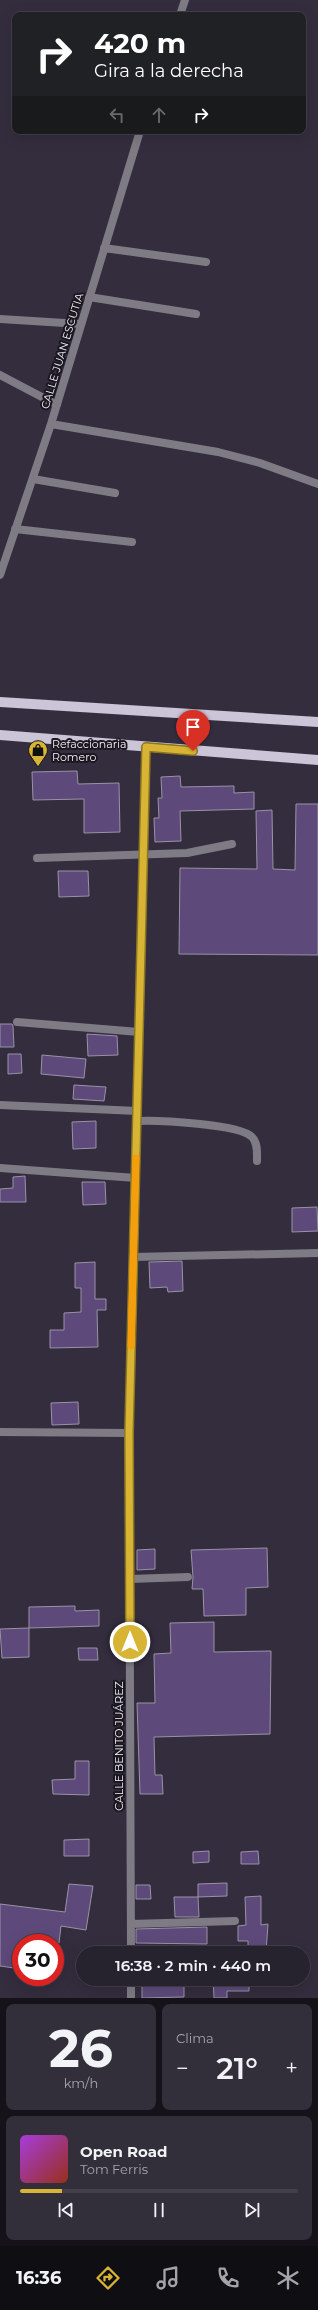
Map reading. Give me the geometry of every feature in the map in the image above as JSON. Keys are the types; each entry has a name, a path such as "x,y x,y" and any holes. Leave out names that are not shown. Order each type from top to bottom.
{"main road":[{"path":"0,702 318,722"},
{"path":"0,735 318,760"}],"street":[{"path":"181,12 185,0"},
{"name":"CALLE JUAN ESCUTIA","path":"0,575 57,405 139,134"},
{"path":"104,248 206,262"},
{"path":"89,297 196,314"},
{"path":"0,319 81,324"},
{"path":"0,375 57,405"},
{"path":"51,424 225,453 260,463 318,484"},
{"path":"33,479 115,493"},
{"path":"15,529 132,542"},
{"name":"CALLE BENITO JUÁREZ","path":"131,1946 129,1433 146,747"},
{"path":"37,858 143,856 187,853 232,844"},
{"path":"17,1022 139,1032"},
{"path":"0,1105 138,1111"},
{"path":"137,1121 152,1120 225,1127 251,1136 256,1143 257,1161"},
{"path":"0,1168 136,1178"},
{"path":"133,1257 318,1252"},
{"path":"0,1432 129,1433"},
{"path":"130,1579 188,1578"},
{"path":"131,1924 235,1921"},
{"path":"131,1986 131,1998"}],"building":[{"path":"77,771 78,784 119,783 120,832 84,833 84,799 33,800 32,772"},
{"path":"180,776 181,787 234,786 234,793 254,792 254,809 180,811 181,841 155,842 154,818 159,818 158,798 162,798 161,777"},
{"path":"296,804 318,804 318,955 179,954 180,868 257,869 256,811 272,810 273,869 295,870"},
{"path":"58,871 88,871 89,896 59,897"},
{"path":"0,1024 12,1024 14,1047 0,1047"},
{"path":"87,1034 117,1036 118,1055 88,1056"},
{"path":"8,1054 21,1054 22,1073 8,1074"},
{"path":"42,1055 86,1059 84,1078 41,1074"},
{"path":"74,1085 106,1087 104,1101 73,1099"},
{"path":"96,1121 96,1148 73,1149 72,1122"},
{"path":"25,1176 26,1202 0,1202 0,1189 13,1188 13,1177"},
{"path":"82,1182 105,1182 106,1204 83,1205"},
{"path":"317,1207 318,1231 292,1232 292,1208"},
{"path":"182,1261 183,1291 168,1292 167,1287 150,1288 149,1262"},
{"path":"95,1262 95,1299 106,1299 106,1310 97,1310 98,1347 50,1348 50,1330 64,1330 64,1313 81,1312 81,1288 75,1288 75,1263"},
{"path":"78,1402 79,1424 52,1425 51,1403"},
{"path":"267,1548 268,1587 246,1588 246,1615 204,1616 203,1589 192,1589 193,1577 191,1550"},
{"path":"155,1549 155,1569 137,1570 137,1550"},
{"path":"75,1606 75,1611 99,1610 99,1626 29,1628 29,1607"},
{"path":"214,1622 214,1652 271,1651 270,1734 154,1737 155,1775 162,1775 163,1794 140,1794 137,1703 155,1703 154,1654 171,1653 170,1623"},
{"path":"29,1628 29,1657 2,1658 0,1629"},
{"path":"78,1648 97,1648 98,1660 79,1660"},
{"path":"75,1761 89,1761 89,1795 53,1794 52,1780 75,1779"},
{"path":"89,1839 89,1856 64,1856 64,1840"},
{"path":"209,1851 209,1862 193,1863 193,1852"},
{"path":"258,1851 259,1864 241,1864 241,1852"},
{"path":"227,1883 227,1896 198,1897 198,1884"},
{"path":"69,1884 93,1886 86,1930 61,1926 60,1934 12,1934 12,1968 0,1966 0,1904 65,1912"},
{"path":"136,1885 150,1885 151,1899 136,1899"},
{"path":"261,1896 261,1925 268,1924 266,1946 248,1946 248,1941 238,1941 238,1926 246,1925 245,1897"},
{"path":"174,1897 198,1897 199,1917 175,1917"},
{"path":"207,1927 207,1944 136,1943 136,1929"},
{"path":"142,1986 184,1986 184,1997 142,1998"},
{"path":"213,1986 249,1986 249,1991 227,1991 227,1998 214,1998"}],"slow traffic":[{"path":"131,1346 136,1158"}],"place":[{"name":"Refaccionaria Romero","path":"38,767"}],"route":[{"path":"130,1642 129,1433 146,747 193,751"}]}
